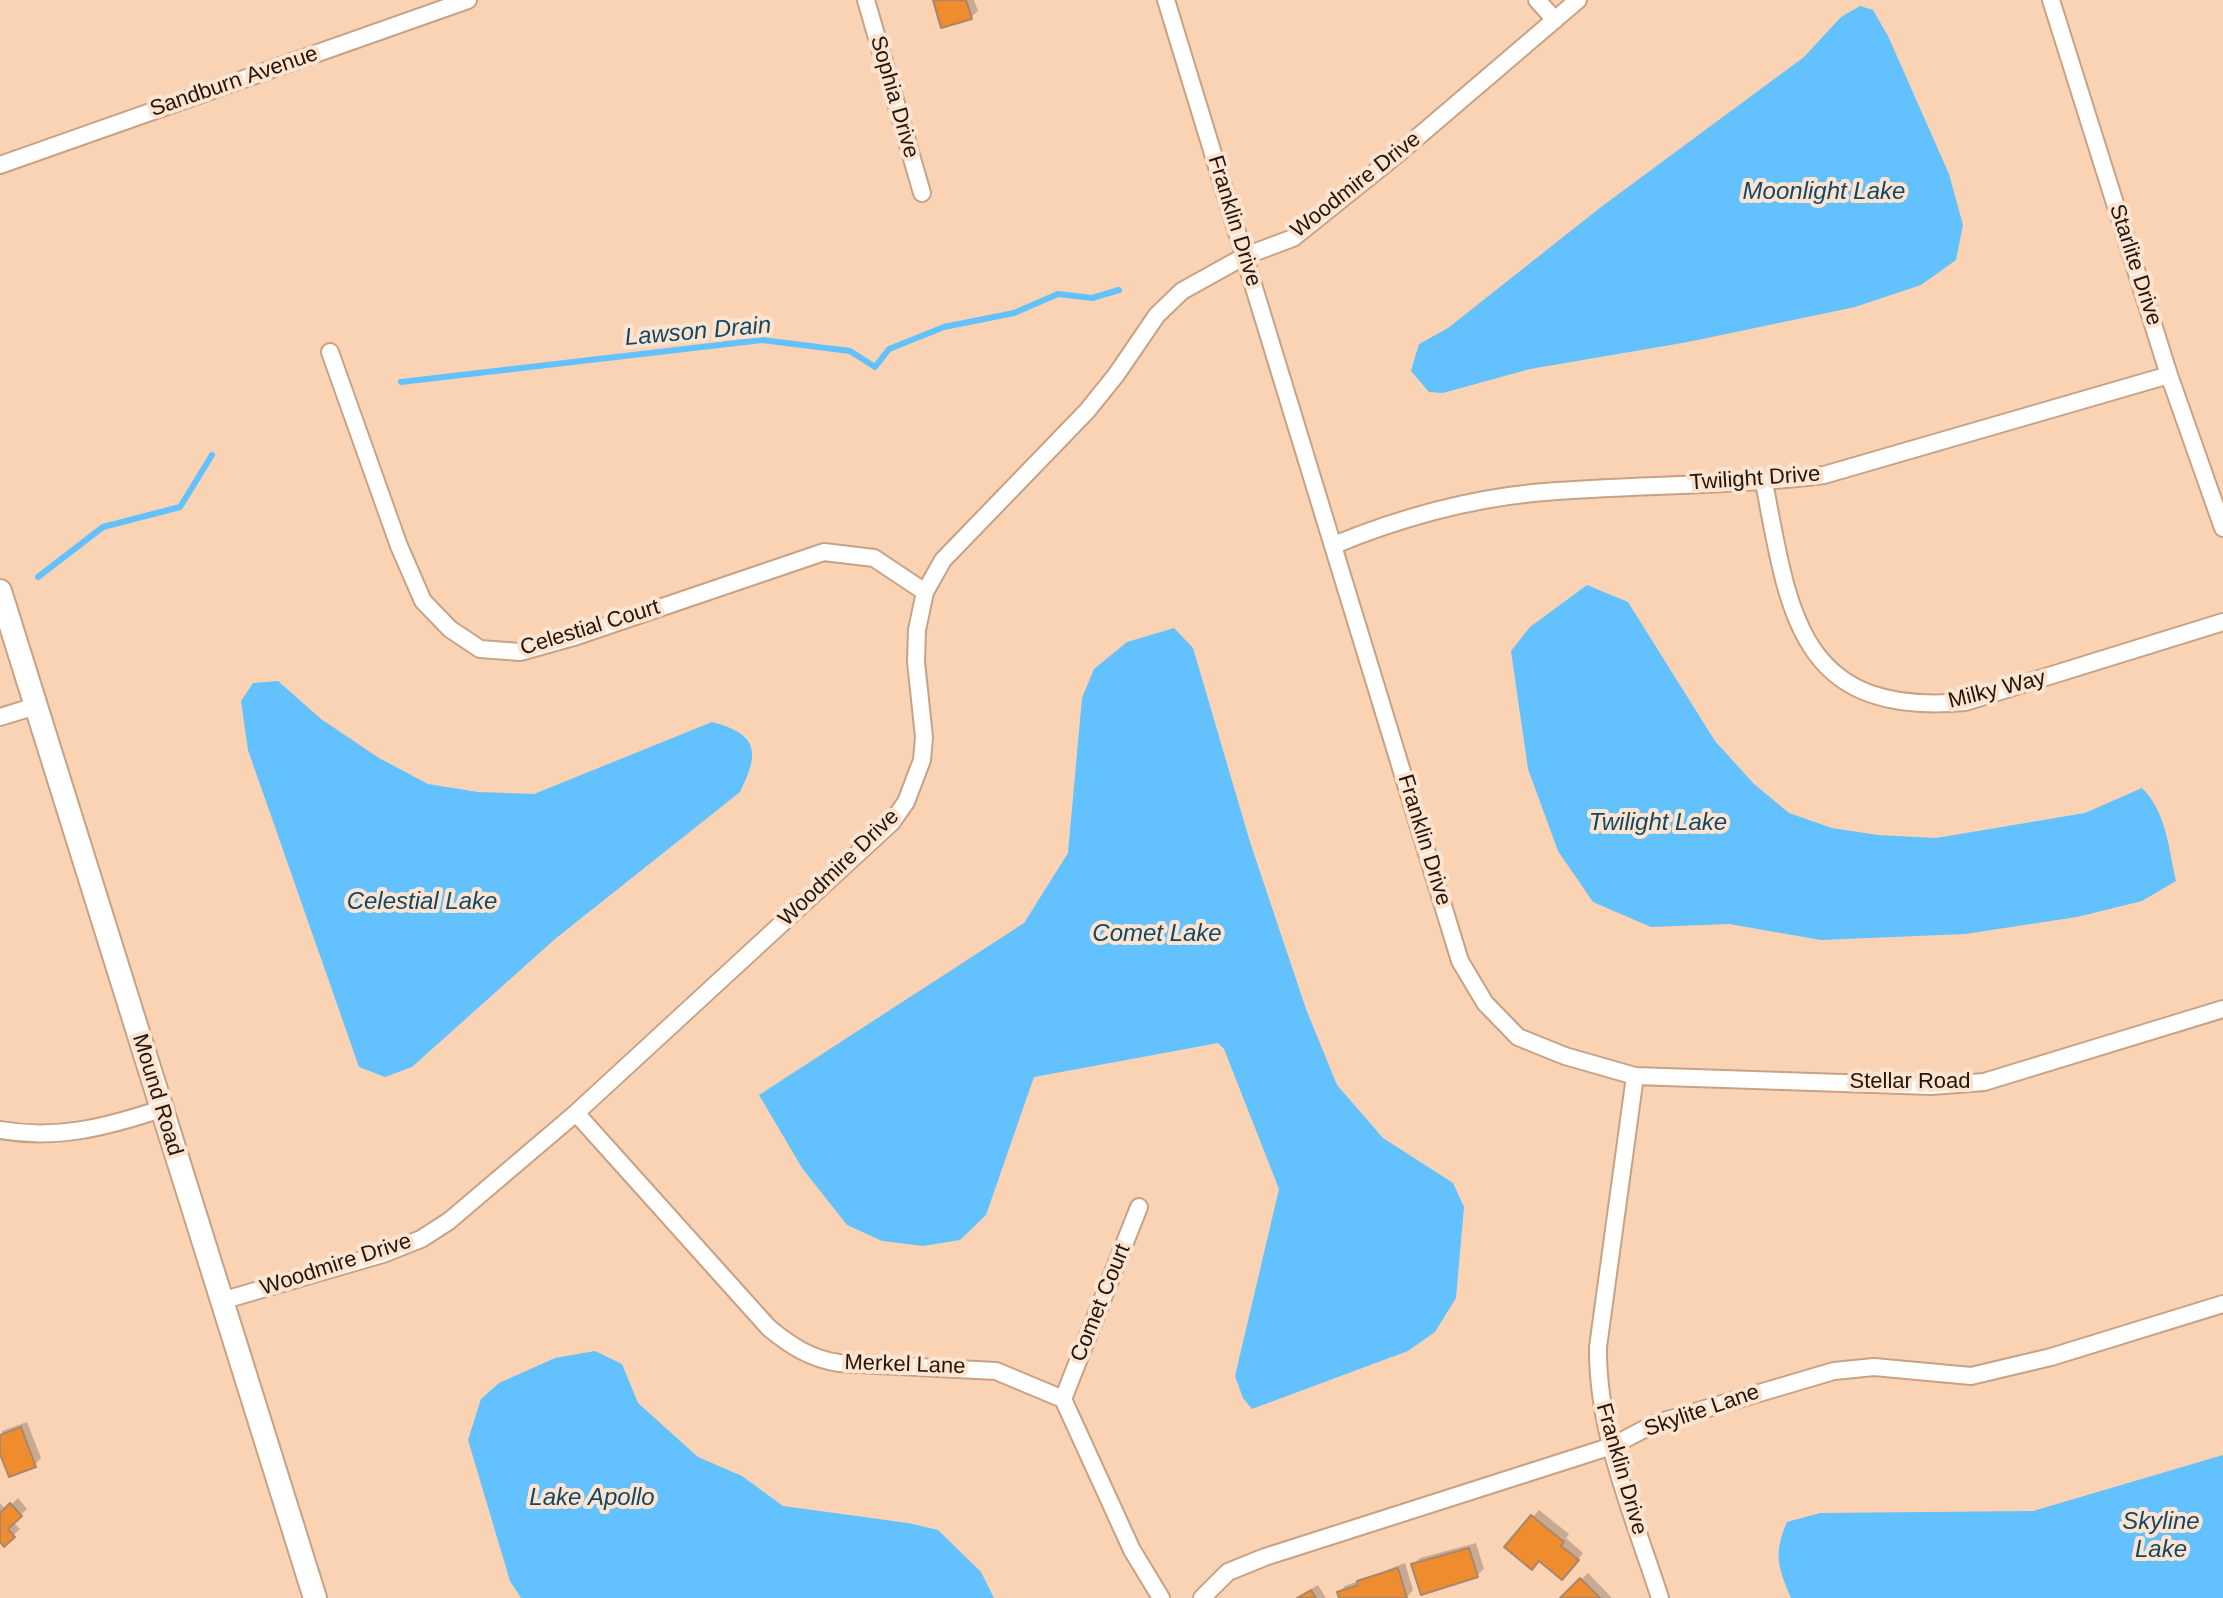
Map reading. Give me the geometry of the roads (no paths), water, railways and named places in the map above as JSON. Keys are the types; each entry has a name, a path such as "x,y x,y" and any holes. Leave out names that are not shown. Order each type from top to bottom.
{"street":[{"name":"Sandburn Avenue","path":"0,165 468,0"},
{"name":"Sophia Drive","path":"866,0 922,193"},
{"name":"Franklin Drive","path":"1166,0 1460,961 1485,1003 1518,1037 1565,1056 1635,1076 1598,1347 1601,1405 1660,1598"},
{"path":"1537,0 1555,20"},
{"name":"Woodmire Drive","path":"221,1301 383,1254 421,1239 467,1206 576,1113 892,822 916,782 924,737 916,662 917,630 925,592 943,560 1087,411 1157,315 1182,291 1245,256 1293,238 1339,203 1578,0"},
{"name":"Starlite Drive","path":"2051,0 2169,375 2223,528"},
{"name":"Celestial Court","path":"330,352 399,546 423,601 450,629 480,649 520,652 549,644 824,552 874,558 925,592"},
{"name":"Twilight Drive","path":"1334,545 1385,524 1530,494 1621,486 1764,482 1824,475 1874,464 2169,375"},
{"name":"Milky Way","path":"1764,482 1786,597 1798,628 1831,671 1855,687 1886,700 1926,706 1965,702 2223,622"},
{"name":"Mound Road","path":"0,591 315,1598"},
{"path":"0,717 36,706"},
{"name":"Stellar Road","path":"1635,1076 1931,1086 1984,1082 2223,1009"},
{"path":"0,1130 50,1135 79,1132 161,1109"},
{"name":"Merkel Lane","path":"576,1113 769,1328 789,1344 823,1361 996,1371 1063,1399"},
{"name":"Comet Court","path":"1063,1399 1139,1207"},
{"name":"Skylite Lane","path":"1202,1598 1228,1572 1265,1557 1612,1446 1654,1424 1834,1371 1874,1367 1971,1376 2051,1357 2223,1304"},
{"path":"1063,1399 1132,1550 1161,1598"}],"water":[{"name":"Moonlight Lake","path":"1860,6 1873,10 1888,36 1949,174 1963,225 1956,260 1921,285 1855,307 1688,342 1530,369 1443,393 1429,392 1411,371 1419,344 1448,328 1601,207 1804,57 1841,17"},
{"name":"Twilight Lake","path":"1587,585 1628,602 1715,741 1754,784 1789,813 1832,828 1878,835 1936,838 2085,813 2142,788 2161,819 2176,881 2142,901 2077,917 1965,934 1821,940 1729,924 1651,927 1593,902 1558,851 1528,769 1511,651 1530,627"},
{"name":"Comet Lake","path":"1174,628 1193,648 1250,842 1306,1009 1337,1085 1383,1138 1453,1183 1464,1207 1456,1298 1435,1332 1408,1351 1252,1409 1243,1398 1235,1376 1279,1189 1224,1049 1218,1043 1034,1077 986,1215 960,1240 923,1246 882,1241 847,1225 802,1168 759,1095 1024,923 1068,853 1082,698 1094,669 1127,642"},
{"name":"Celestial Lake","path":"278,681 321,719 379,758 428,784 478,792 534,794 712,722 738,732 746,739 751,746 751,765 740,792 555,939 412,1067 385,1077 359,1067 248,750 241,701 253,683"},
{"name":"Lake Apollo","path":"595,1351 622,1364 638,1403 698,1457 742,1476 783,1506 938,1530 981,1572 994,1598 521,1598 510,1581 468,1440 481,1399 499,1383 555,1358"},
{"name":"Skyline Lake","path":"2223,1455 2223,1598 1791,1598 1780,1569 1780,1543 1787,1522 1820,1513 2033,1511"}],"waterway":[{"name":"Lawson Drain","path":"401,382 762,340 850,351 875,367 889,349 944,327 1014,313 1058,294 1092,298 1119,290"},
{"name":"Lawson Drain","path":"38,577 103,527 180,507 212,455"}]}
